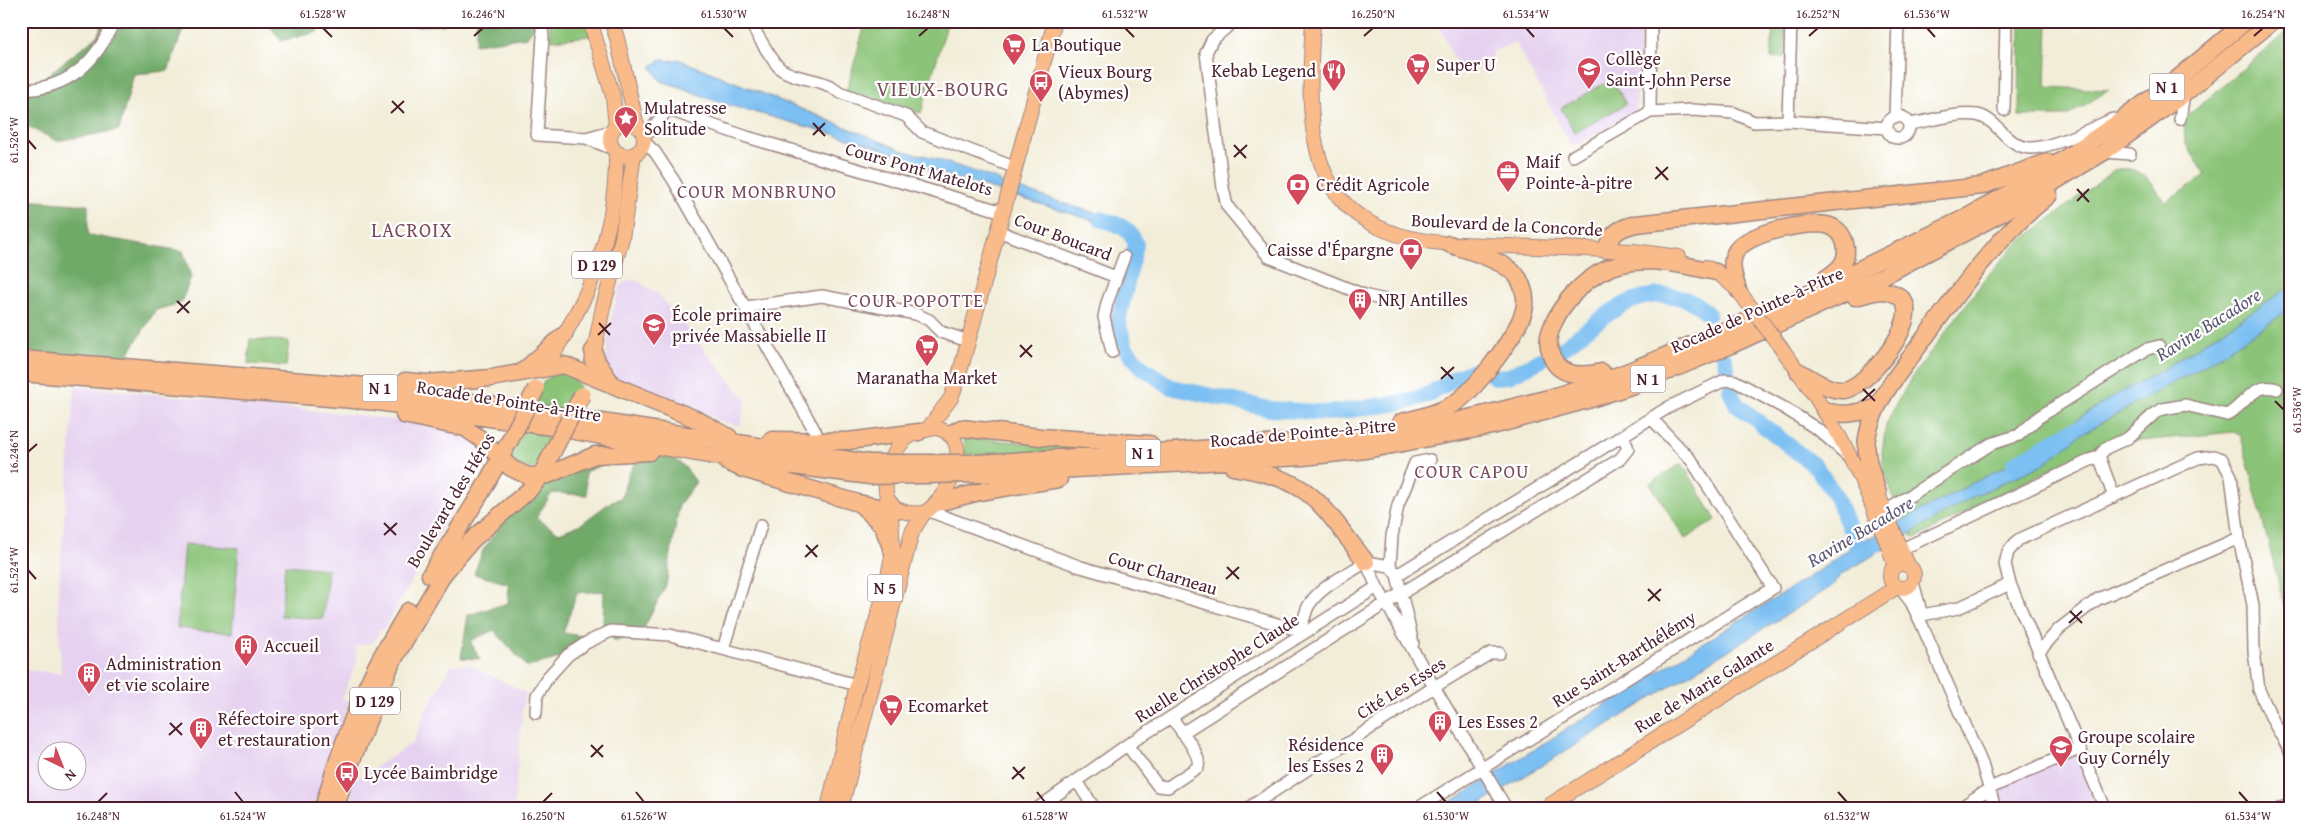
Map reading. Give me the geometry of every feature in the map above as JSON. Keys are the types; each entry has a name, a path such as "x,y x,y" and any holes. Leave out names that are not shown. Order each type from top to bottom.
{"highway":[{"name":"Rocade de Pointe-à-Pitre","path":"979,468 1178,464 1354,452 1492,426 1591,399 1637,384 1796,308 2033,180 2178,79 2246,21"},
{"name":"Rocade de Pointe-à-Pitre","path":"979,468 1204,448 1372,436 1439,425 1549,398 1606,380 1881,278 2000,214 2104,152 2184,94 2273,21"},
{"path":"1606,250 1609,240 1621,227 1982,186 2035,168 2084,146"},
{"path":"1878,493 1866,446 1875,408 1948,306 1998,242 2024,215 2085,165"},
{"path":"1738,290 1732,263 1734,254 1746,240 1763,233 1816,224 1833,227 1844,239 1846,247 1844,262 1834,272 1806,290 1796,308"},
{"path":"1293,442 1303,437 1408,420 1434,412 1457,401 1475,384 1514,332 1525,305 1525,294 1518,279 1505,266 1445,243"},
{"path":"1665,357 1582,376 1560,369 1551,356 1548,340 1557,317 1565,306 1586,282 1602,271 1621,264 1643,261 1684,265 1716,272"},
{"path":"1796,308 1882,291 1897,295 1907,308 1906,322 1902,331 1869,374 1856,386 1843,390 1831,388 1798,370"},
{"path":"519,374 564,335"},
{"path":"593,351 601,369 614,385"},
{"name":"Rocade de Pointe-à-Pitre","path":"21,359 324,390 702,453 870,470"},
{"path":"324,390 352,376 427,383 519,374 564,365 698,420 737,442"},
{"name":"Boulevard des Héros","path":"323,808 332,775 351,722 374,670 500,458 546,369"},
{"name":"Rocade de Pointe-à-Pitre","path":"21,373 324,390 376,388 737,442 870,470"},
{"name":"Boulevard des Héros","path":"336,808 343,782 391,664 444,572 468,544 529,490 540,477 582,395 589,375"},
{"path":"324,390 376,410 465,428 474,433 500,458 520,473 540,477 555,473 595,456 626,452 702,453 743,469 858,503 884,508 892,505"},
{"path":"1829,412 1857,413 1875,408"},
{"path":"949,432 961,428 1041,437 1204,448"},
{"path":"717,430 778,441 848,441 923,431"},
{"path":"760,446 778,441"},
{"path":"675,452 725,461"},
{"path":"930,509 979,492 1107,472 1178,464 1240,468 1262,472 1308,492 1318,500 1366,562"},
{"name":"N 1","path":"870,470 979,468"},
{"path":"1107,472 1188,468 1240,468"},
{"path":"858,503 882,526 892,552"}],"main road":[{"name":"D 129","path":"590,21 613,96 614,128 610,140 614,151"},
{"name":"Boulevard des Héros","path":"589,375 593,351 622,238 641,141 617,38 611,21"},
{"path":"949,432 936,428 923,431 903,442 891,459 886,483 892,505 906,512 930,509 950,484 956,466 956,449 949,432 951,398 1055,21"},
{"name":"Boulevard de la Concorde","path":"1313,21 1311,117 1317,150 1333,189 1356,213 1371,224 1402,238 1445,243 1606,250 1669,255 1691,260 1716,272 1738,290 1829,412"},
{"path":"614,128 625,122 641,141 626,156 614,151"},
{"name":"Boulevard des Héros","path":"546,369 589,287 603,251 615,187 614,151"},
{"path":"923,431 951,398"},
{"path":"1829,412 1885,518"},
{"path":"1829,412 1854,442 1878,493 1900,570"},
{"name":"N 5","path":"828,808 857,685 884,595 892,552 892,505"},
{"name":"N 5","path":"841,808 912,532 930,509"},
{"name":"Rue de Marie Galante","path":"1545,808 1882,596 1900,570"}],"street":[{"path":"22,89 52,87 82,69 100,49 114,21"},
{"path":"541,21 543,36 537,135 586,138 614,151"},
{"path":"750,21 776,64 782,70 831,85 839,92 906,116 922,132 1014,174"},
{"path":"1234,21 1212,40 1206,53 1223,188 1227,206 1241,226 1269,257 1368,296 1395,302"},
{"path":"1650,112 1651,21"},
{"path":"1788,121 1791,21"},
{"path":"1895,117 1898,21"},
{"path":"2004,110 2006,21"},
{"path":"2180,118 2184,94"},
{"path":"1908,124 1960,116 1978,116 1990,122 2015,143 2028,148 2036,148 2085,132 2137,109"},
{"name":"Cours Pont Matelots","path":"641,141 669,110 747,137 1005,206"},
{"path":"1573,156 1650,112 1692,110 1734,113 1754,122 1788,121 1887,128"},
{"path":"1895,117 1903,118 1908,124 1908,133 1898,138 1890,136 1887,128 1890,120 1895,117"},
{"path":"586,138 614,128"},
{"path":"641,141 674,181 816,433"},
{"path":"2104,152 2130,154"},
{"name":"Cour Boucard","path":"998,231 1116,277"},
{"path":"1112,352 1104,316 1124,257"},
{"path":"746,307 822,296 916,314 929,320 941,332 968,341"},
{"path":"1885,518 1991,444 2019,435 2039,417 2147,349 2159,346"},
{"path":"1366,562 1394,570 1576,463 1624,437 1651,418 1713,384 1725,380 1735,380 1786,409 1820,431 1853,460"},
{"path":"1995,808 1990,788 1922,620 1914,609 1900,570 2099,456 2106,448 2128,438 2159,411 2185,405 2227,415 2254,391 2269,386 2277,388"},
{"name":"Rue Saint-Barthélémy","path":"1418,808 1483,772 1773,588 1692,461 1651,418"},
{"path":"1182,733 1386,602 1620,459 1628,449 1624,437"},
{"path":"2099,456 2114,497"},
{"path":"2105,808 2010,584 2005,564 2008,552 2018,540 2198,458 2214,456 2222,458 2231,476 2239,538 2253,605 2254,651 2259,676 2259,690 2272,719 2290,751"},
{"path":"1415,652 1402,592 1394,570 1398,505 1415,463 1430,460"},
{"name":"Cour Charneau","path":"930,509 1081,567 1291,628 1300,626 1304,621 1309,603 1316,595 1366,562"},
{"path":"723,649 761,525"},
{"path":"2038,653 2058,630 2098,599 2239,538"},
{"path":"1366,562 1377,587 1483,772 1505,806"},
{"path":"1922,620 1958,608 2010,584"},
{"name":"Ruelle Christophe Claude","path":"1038,808 1127,745 1377,587"},
{"path":"536,713 537,695 548,677 568,656 586,643 611,631 670,635 857,685"},
{"name":"Cité Les Esses","path":"1248,808 1434,687 1491,653 1499,653"},
{"path":"1127,745 1158,786 1163,788 1198,767 1196,754 1171,717"},
{"path":"1960,808 1990,788 2079,749"},
{"path":"1077,781 1094,808"},
{"path":"2281,808 2290,805"}],"shaded area":[{"name":"Collège Saint-John Perse","path":"1438,21 1642,21 1636,112 1572,147 1515,42 1492,52 1489,69 1461,66 1452,56"},
{"name":"École primaire privée Massabielle II","path":"627,280 638,281 659,295 746,400 740,426 723,422 616,378 606,363 609,328 620,286"},
{"path":"75,386 367,416 456,430 480,447 482,452 479,464 384,629 380,630 374,642 355,646 357,661 342,699 350,701 327,764 317,808 21,808 21,670 61,673 58,596"},
{"path":"451,665 470,665 526,693 522,711 514,808 352,801 350,783 413,743 424,715"},
{"name":"Groupe scolaire Guy Cornély","path":"2079,749 2105,808 1995,808 1990,788"}],"green space":[{"path":"104,21 186,21 168,71 134,74 119,130 57,141 27,126 21,137 21,92 29,90 97,36"},
{"path":"267,21 318,21 317,32 281,41"},
{"path":"353,21 448,21 444,25 351,29"},
{"path":"477,21 536,21 536,24 527,37 475,44"},
{"path":"548,21 586,21 591,36 552,40"},
{"path":"866,21 948,21 921,113 846,92"},
{"path":"1773,21 1785,21 1785,57 1771,58"},
{"path":"2020,21 2048,21 2046,87 2109,90 2067,116 2019,116"},
{"path":"2290,29 2290,628 2241,436 2234,432 2098,445 1918,537 1912,537 1898,511 1884,470 1882,452 1886,425 1912,377 1988,275 2017,244 2114,170 2132,169 2139,172 2145,176 2165,202 2206,175 2185,143 2184,119"},
{"path":"1612,79 1626,104 1575,133 1561,108"},
{"path":"21,184 25,200 88,205 88,235 183,251 191,277 181,303 156,310 127,356 21,352"},
{"path":"250,339 289,341 286,366 248,364"},
{"path":"558,371 571,375 579,386 577,394 567,412 533,407 544,381"},
{"path":"522,427 556,433 537,467 530,469 510,462 510,447"},
{"path":"964,437 1037,444 1098,444 1095,450 965,455"},
{"path":"623,456 585,472 587,495 552,493 536,518 559,533 581,524 612,501 621,498 629,473 640,456 667,457 684,466 696,482 679,505 666,585 641,634 615,641 603,628 604,591 577,593 563,633 587,637 585,651 527,667 494,630 470,641 480,659 461,658 468,615 508,603 509,584 474,574 483,550 508,514 555,477 589,459"},
{"path":"1682,463 1716,520 1685,539 1650,483"},
{"path":"184,544 239,548 232,633 177,628"},
{"path":"285,565 328,569 323,619 281,616"}],"water":[{"path":"661,59 668,61 678,59 907,152 927,156 999,180 1001,183 1116,220 1122,226 1114,227 930,170 910,159 862,142 718,102 661,81 651,67"},
{"path":"2290,287 2290,309 2208,363 2085,432 2042,465 1978,494 1842,574 1831,587 1473,808 1441,808 1820,570 1850,548 2055,440 2057,433 2114,396 2159,372"}],"waterway":[{"path":"1101,219 1122,227 1130,234 1136,244 1118,322 1126,349 1143,368 1171,387 1270,409 1329,413 1405,402 1430,394 1458,376 1475,371"},
{"path":"1561,350 1615,310 1629,302 1645,297 1661,295 1678,297 1694,303 1708,314"},
{"path":"1724,358 1727,368"},
{"path":"1494,377 1509,376 1541,360"},
{"path":"1730,390 1736,404 1816,467 1835,495 1860,552"},
{"name":"Ravine Bacadore","path":"2014,464 2075,429"}],"place":[{"name":"La Boutique","path":"1014,66"},
{"name":"Super U","path":"1418,86"},
{"name":"Collège Saint-John Perse","path":"1589,90"},
{"name":"Kebab Legend","path":"1334,92"},
{"name":"Vieux Bourg (Abymes)","path":"1041,103"},
{"name":"Mulatresse Solitude","path":"626,139"},
{"name":"Maif Pointe-à-pitre","path":"1508,193"},
{"name":"Crédit Agricole","path":"1298,206"},
{"name":"Caisse d'Épargne","path":"1411,271"},
{"name":"NRJ Antilles","path":"1360,321"},
{"name":"École primaire privée Massabielle II","path":"654,346"},
{"name":"Maranatha Market","path":"927,367"},
{"name":"Accueil","path":"246,667"},
{"name":"Administration et vie scolaire","path":"89,695"},
{"name":"Ecomarket","path":"891,727"},
{"name":"Les Esses 2","path":"1440,743"},
{"name":"Réfectoire sport et restauration","path":"201,750"},
{"name":"Groupe scolaire Guy Cornély","path":"2061,768"},
{"name":"Résidence les Esses 2","path":"1382,776"},
{"name":"Lycée Baimbridge","path":"347,794"}],"district":[{"name":"VIEUX-BOURG","path":"943,89"},
{"name":"COUR MONBRUNO","path":"757,191"},
{"name":"LACROIX","path":"412,230"},
{"name":"COUR POPOTTE","path":"916,300"},
{"name":"COUR CAPOU","path":"1472,471"}]}
